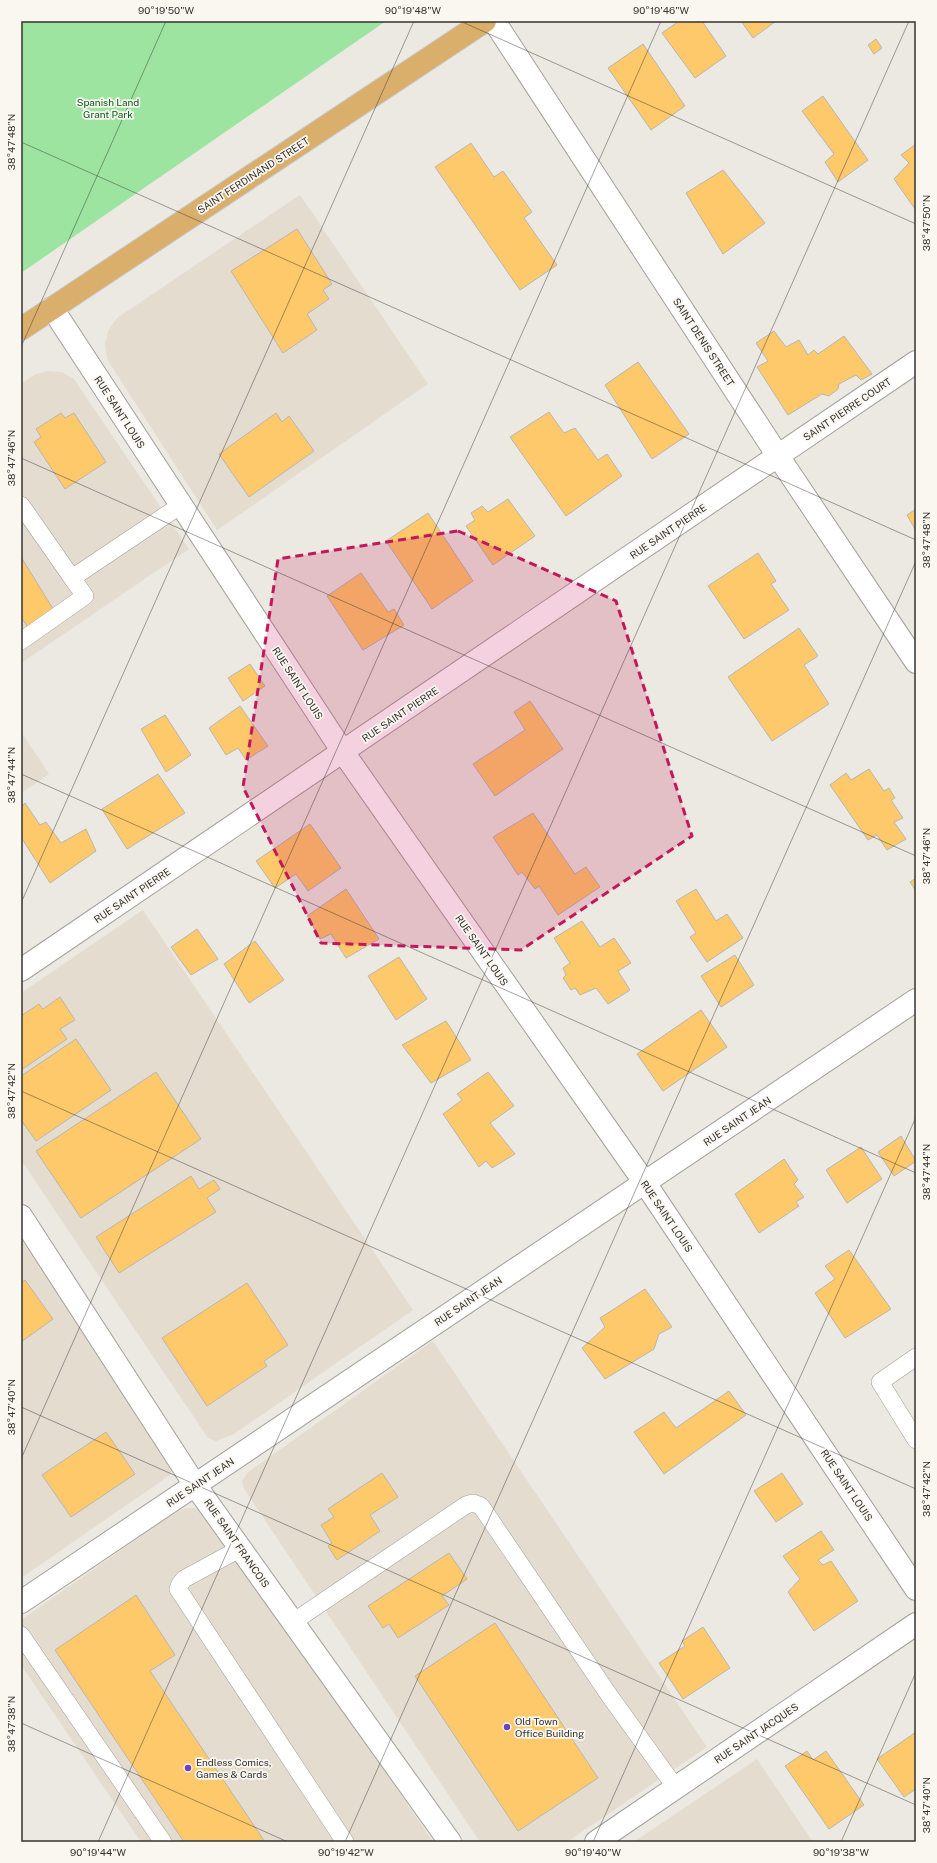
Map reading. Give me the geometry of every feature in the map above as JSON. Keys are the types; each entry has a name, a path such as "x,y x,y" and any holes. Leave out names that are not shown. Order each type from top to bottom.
{"main road":[{"name":"SAINT FERDINAND STREET","path":"21,329 486,21"}],"street":[{"name":"SAINT DENIS STREET","path":"494,21 778,456 916,662"},
{"name":"RUE SAINT LOUIS","path":"52,308 343,752 645,1183 916,1589"},
{"name":"SAINT PIERRE COURT","path":"778,456 916,362"},
{"name":"RUE SAINT PIERRE","path":"21,970 778,456"},
{"name":"RUE SAINT JEAN","path":"21,1602 916,1000"},
{"name":"RUE SAINT FRANCOIS","path":"21,1216 196,1485 450,1842"},
{"name":"RUE SAINT JACQUES","path":"596,1842 916,1624"}],"lane":[{"path":"21,505 85,596 21,641"},
{"path":"72,578 181,505"},
{"path":"916,1357 880,1382 916,1440"},
{"path":"293,1622 466,1505 473,1503 481,1506 609,1695 676,1788"},
{"path":"241,1548 184,1579 178,1589 345,1842"},
{"path":"21,1635 163,1842"}],"highlighted area":[{"path":"458,531 616,601 692,836 521,950 321,943 243,787 278,559"}],"shaded area":[{"path":"300,195 428,384 217,530 107,359 105,344 108,331 117,318"},
{"path":"48,371 62,372 74,379 189,549 21,663 21,384 36,374"},
{"path":"21,732 49,774 21,793"},
{"path":"143,910 413,1310 234,1434 216,1441 208,1438 21,1160 21,993"},
{"path":"21,1240 170,1454 173,1468 170,1475 21,1578"},
{"path":"433,1341 707,1747 567,1842 480,1842 243,1487 242,1481 247,1473"},
{"path":"200,1508 209,1513 433,1842 141,1842 21,1665 21,1620 170,1516 181,1510"},
{"path":"757,1759 813,1842 634,1842"}],"green space":[{"name":"Spanish Land Grant Park","path":"21,21 386,21 21,273"}],"building":[{"path":"679,21 702,21 726,56 695,78 662,33"},
{"path":"741,21 776,21 753,38"},
{"path":"876,39 882,48 874,54 868,45"},
{"path":"643,44 685,106 651,130 608,68"},
{"path":"823,96 868,160 838,182 825,162 834,154 802,111"},
{"path":"471,143 494,177 503,171 532,212 524,218 557,265 520,290 435,167"},
{"path":"916,144 915,209 894,179 909,163 901,155"},
{"path":"723,170 765,223 723,254 686,193"},
{"path":"297,229 332,284 323,290 329,299 307,314 317,330 283,353 231,271"},
{"path":"774,331 786,347 799,340 808,355 814,350 818,354 844,336 872,374 861,380 856,375 839,384 838,389 829,396 822,394 788,415 757,367 768,361 756,343"},
{"path":"638,362 689,434 652,459 605,385"},
{"path":"549,412 564,433 575,428 598,460 607,454 622,476 566,516 510,437"},
{"path":"61,413 65,418 74,413 106,462 65,489 34,442 41,437 36,429"},
{"path":"276,413 282,422 289,416 314,451 249,497 219,454"},
{"path":"508,499 535,536 493,565 466,526 475,520 471,513 482,506 488,512"},
{"path":"916,509 916,531 907,515"},
{"path":"428,513 473,581 432,609 386,541"},
{"path":"758,553 776,581 771,584 789,610 744,639 708,586"},
{"path":"21,557 55,612 29,629 21,617"},
{"path":"361,573 388,612 394,609 404,625 363,650 327,596"},
{"path":"799,628 818,656 804,665 829,704 772,741 728,677"},
{"path":"250,664 265,686 243,701 228,678"},
{"path":"530,701 563,749 495,796 473,764 525,730 514,712"},
{"path":"240,706 268,746 246,760 238,748 226,755 209,728"},
{"path":"165,715 191,755 166,772 141,729"},
{"path":"869,769 884,791 889,788 895,798 891,800 903,818 894,822 906,839 887,850 877,835 868,840 830,785 846,773 851,780"},
{"path":"158,774 185,813 127,849 102,809"},
{"path":"25,803 40,825 46,822 61,843 86,829 96,851 50,883 21,837 21,807"},
{"path":"533,813 575,874 586,867 600,887 558,915 539,886 535,889 522,872 518,875 493,837"},
{"path":"310,824 341,868 308,891 296,874 275,888 256,861"},
{"path":"916,878 916,891 910,882"},
{"path":"346,889 379,939 346,958 331,934 320,939 307,916"},
{"path":"696,889 716,921 727,914 743,938 707,962 690,937 696,933 676,901"},
{"path":"582,921 600,947 614,938 631,963 618,971 630,990 608,1004 596,988 580,995 575,988 571,990 563,978 566,975 563,968 570,963 554,938"},
{"path":"197,929 218,959 191,975 171,947"},
{"path":"255,941 284,980 249,1003 224,964"},
{"path":"735,955 754,985 721,1007 701,976"},
{"path":"399,957 427,999 396,1020 368,976"},
{"path":"60,997 75,1020 60,1029 67,1039 21,1070 21,1016 39,1004 43,1009"},
{"path":"701,1010 727,1047 663,1091 637,1054"},
{"path":"446,1021 471,1060 431,1083 402,1045"},
{"path":"76,1039 111,1090 36,1141 21,1120 21,1076"},
{"path":"156,1072 201,1139 81,1218 36,1151"},
{"path":"488,1072 514,1106 490,1123 515,1154 492,1168 486,1161 479,1167 443,1114 462,1100 457,1094"},
{"path":"901,1136 916,1161 894,1176 878,1152"},
{"path":"861,1147 882,1179 847,1203 826,1170"},
{"path":"784,1159 798,1180 794,1184 804,1197 796,1202 799,1206 759,1233 735,1194"},
{"path":"191,1176 199,1189 214,1180 220,1189 207,1198 216,1212 119,1273 96,1237"},
{"path":"849,1250 891,1309 845,1338 815,1293 835,1279 825,1266"},
{"path":"25,1280 53,1319 21,1342 21,1283"},
{"path":"247,1283 288,1345 264,1361 267,1366 207,1406 162,1338"},
{"path":"645,1289 672,1327 659,1334 654,1349 605,1379 582,1348 605,1327 600,1318"},
{"path":"729,1391 746,1415 664,1474 634,1432 664,1412 676,1428"},
{"path":"106,1432 135,1474 71,1517 42,1475"},
{"path":"382,1473 398,1497 370,1515 380,1531 337,1560 328,1546 332,1543 321,1525 334,1517 328,1509"},
{"path":"782,1473 803,1504 776,1522 754,1491"},
{"path":"821,1531 834,1550 818,1560 823,1565 831,1561 858,1601 814,1631 788,1592 800,1579 783,1556"},
{"path":"449,1553 467,1579 442,1596 449,1605 398,1638 389,1624 383,1628 368,1606"},
{"path":"136,1595 175,1655 150,1671 265,1842 184,1842 55,1650"},
{"name":"Old Town Office Building","path":"495,1623 598,1778 518,1831 415,1676"},
{"path":"703,1627 730,1668 683,1699 659,1663 685,1646 682,1641"},
{"path":"916,1732 916,1789 904,1797 877,1759"},
{"path":"807,1751 813,1760 826,1751 864,1805 829,1829 785,1766"}],"place":[{"name":"Old Town Office Building","path":"507,1727"},
{"name":"Endless Comics, Games & Cards","path":"188,1768"}]}
